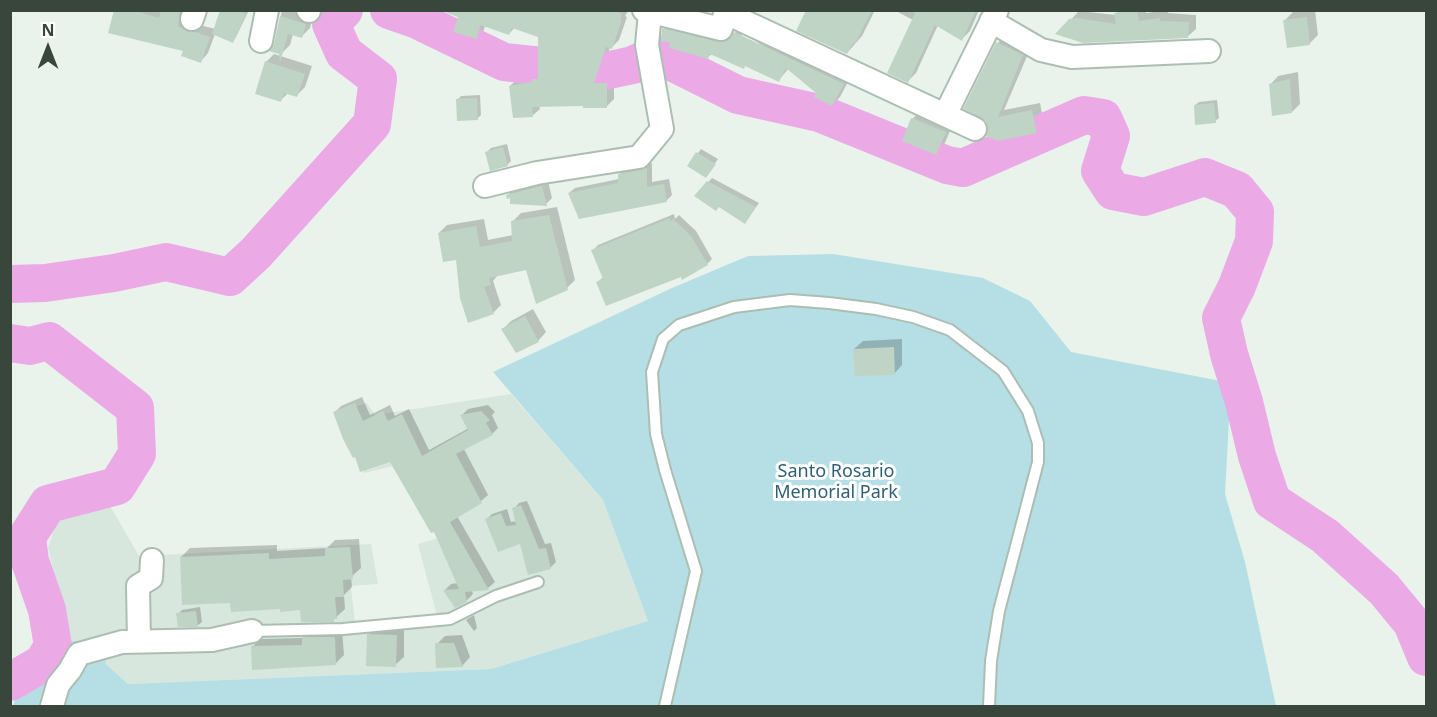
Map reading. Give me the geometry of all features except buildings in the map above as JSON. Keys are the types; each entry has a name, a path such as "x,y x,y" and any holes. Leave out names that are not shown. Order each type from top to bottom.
{"street":[{"path":"261,41 267,10"},
{"path":"485,186 537,173 639,157 662,129 646,45 647,11 721,29 726,12 975,129"},
{"path":"945,115 994,16 1041,50 1072,57 1209,51"},
{"path":"139,641 138,586 151,578 152,560"},
{"path":"52,706 58,685 79,654 122,642 212,640 252,631"}],"lane":[{"path":"665,706 696,572 664,470 656,434 652,372 663,339 679,325 734,307 790,300 876,309 913,317 950,330 1003,371 1028,411 1038,443 1038,462 999,610 991,661 989,706"},
{"path":"252,631 343,629 450,619 496,596 538,582"}],"shaded area":[{"path":"511,394 603,500 648,621 491,669 128,684 106,664 97,640 70,641 48,548 55,526 67,513 109,504 139,556 371,544 378,584 351,586 355,624 437,616 418,544 438,538 398,465 364,473 339,411 367,403 375,415"}],"green space":[{"name":"Santo Rosario Memorial Park","path":"833,254 983,278 1030,301 1071,352 1231,383 1225,494 1245,562 1276,706 13,706 18,690 59,666 70,641 97,640 106,664 128,684 491,669 648,621 603,500 493,372 672,288 748,256"}],"waterway":[{"path":"10,284 45,283 114,273 166,262 230,277 256,253 372,124 378,79 344,53 331,24 344,10"},
{"path":"389,10 415,19 504,62 600,72 633,65 656,54 738,95 819,113 947,165 963,168 1084,115 1103,118 1111,136 1100,171 1113,191 1144,197 1205,177 1237,190 1255,212 1254,241 1237,286 1221,318 1257,456 1272,501 1325,536 1384,589 1412,623 1426,657"},
{"path":"10,343 30,346 49,341 135,408 137,454 117,486 48,504 27,537 30,561 47,610 53,646 43,663 10,682"}]}
